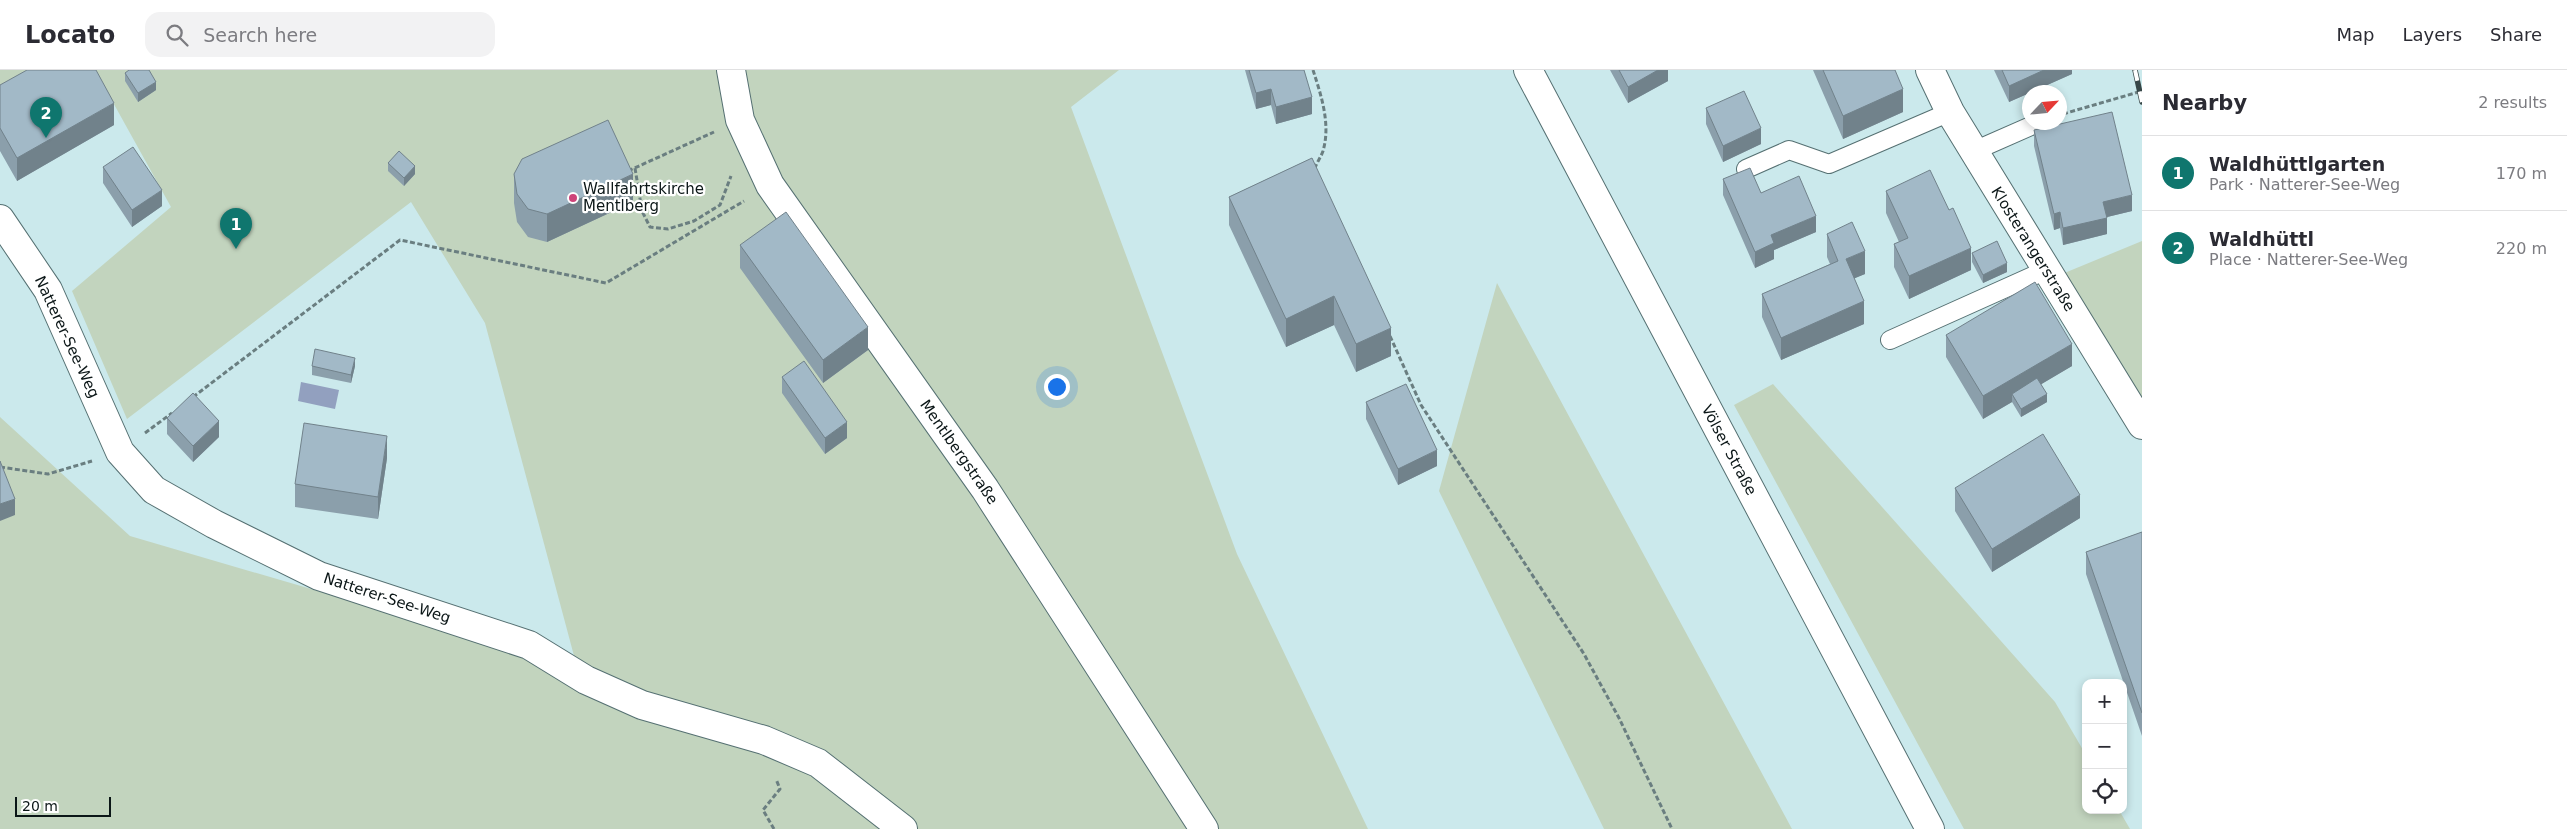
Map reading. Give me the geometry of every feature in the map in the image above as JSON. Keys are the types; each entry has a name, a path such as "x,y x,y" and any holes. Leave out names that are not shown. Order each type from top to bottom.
{"street":[{"name":"Mentlbergstraße","path":"731,70 740,120 770,185 986,490 1204,829"},
{"name":"Völser Straße","path":"1528,70 1930,829"},
{"name":"Klosterangerstraße","path":"1930,70 1950,112 2142,425"},
{"name":"Natterer-See-Weg","path":"0,219 48,290 120,452 154,490 214,524 319,576 529,645 586,680 642,705 764,740 818,764 903,829"}],"lane":[{"path":"1746,169 1789,150 1829,164 1950,112"},
{"path":"1974,151 2022,130"},
{"path":"1890,340 2046,270"}],"path":[{"path":"1313,70 1322,99 1326,128 1323,151 1314,168 1318,176"},
{"path":"2067,113 2142,91"},
{"path":"626,172 717,131"},
{"path":"635,168 642,211 650,227 668,229 694,221 720,205 732,174"},
{"path":"190,399 400,240 606,283 770,185"},
{"path":"1390,334 1421,405 1584,654 1619,718 1672,829"},
{"path":"0,467 48,474 120,452 175,411"},
{"path":"764,740 780,789 763,810 774,829"}],"green space":[{"path":"0,70 33,70 0,92"},
{"path":"95,70 1119,70 1071,107 1237,554 1368,829 0,829 0,417 130,536 577,667 485,323 411,202 127,419 72,291 171,207"},
{"path":"2142,241 2142,404 2062,274"},
{"path":"1497,283 1792,829 1604,829 1439,491"},
{"path":"1773,384 2055,702 2082,748 2082,814 2121,814 2130,829 1964,829 1734,405"}],"water":[{"path":"301,382 339,390 335,409 298,401"}],"building":[{"path":"27,70 96,70 114,103 17,158 0,128 0,85"},
{"path":"129,70 149,70 156,82 138,93 125,73"},
{"path":"1249,70 1304,70 1312,97 1276,107 1271,89 1256,93"},
{"path":"1619,70 1658,70 1628,87"},
{"path":"1823,70 1895,70 1903,89 1843,116"},
{"path":"2002,70 2044,70 2009,86"},
{"path":"1744,91 1761,128 1723,146 1706,108"},
{"path":"2112,112 2132,195 2103,202 2107,218 2063,228 2060,212 2054,214 2034,130 2067,130 2067,122"},
{"path":"608,120 633,174 547,214 528,209 517,194 514,174 522,159"},
{"path":"133,147 162,190 132,210 103,167"},
{"path":"399,151 415,166 404,178 388,163"},
{"path":"1312,158 1391,328 1356,344 1334,296 1286,319 1229,197"},
{"path":"1750,168 1761,193 1799,176 1816,216 1771,235 1774,243 1755,252 1723,179"},
{"path":"1930,170 1949,210 1953,208 1971,248 1909,276 1894,244 1908,238 1886,191"},
{"path":"786,212 868,327 823,360 740,245"},
{"path":"1852,222 1865,251 1846,259 1864,301 1781,338 1762,294 1838,261 1827,234"},
{"path":"1997,241 2007,263 1983,275 1972,253"},
{"path":"2035,282 2072,344 1983,396 1946,335"},
{"path":"315,349 355,358 351,375 312,366"},
{"path":"804,361 847,422 825,438 782,377"},
{"path":"2037,378 2047,394 2021,409 2012,394"},
{"path":"1406,384 1437,450 1398,469 1366,402"},
{"path":"193,393 219,421 193,446 167,418"},
{"path":"304,423 387,436 378,497 295,484"},
{"path":"2043,434 2080,495 1992,549 1955,488"},
{"path":"0,461 15,499 0,504"},
{"path":"2142,532 2142,713 2086,552"}],"railway":[{"path":"2135,70 2142,102"}],"place":[{"name":"Waldhüttl","path":"46,138"},
{"name":"Wallfahrtskirche Mentlberg","path":"573,198"},
{"name":"Waldhüttlgarten","path":"236,249"}]}
